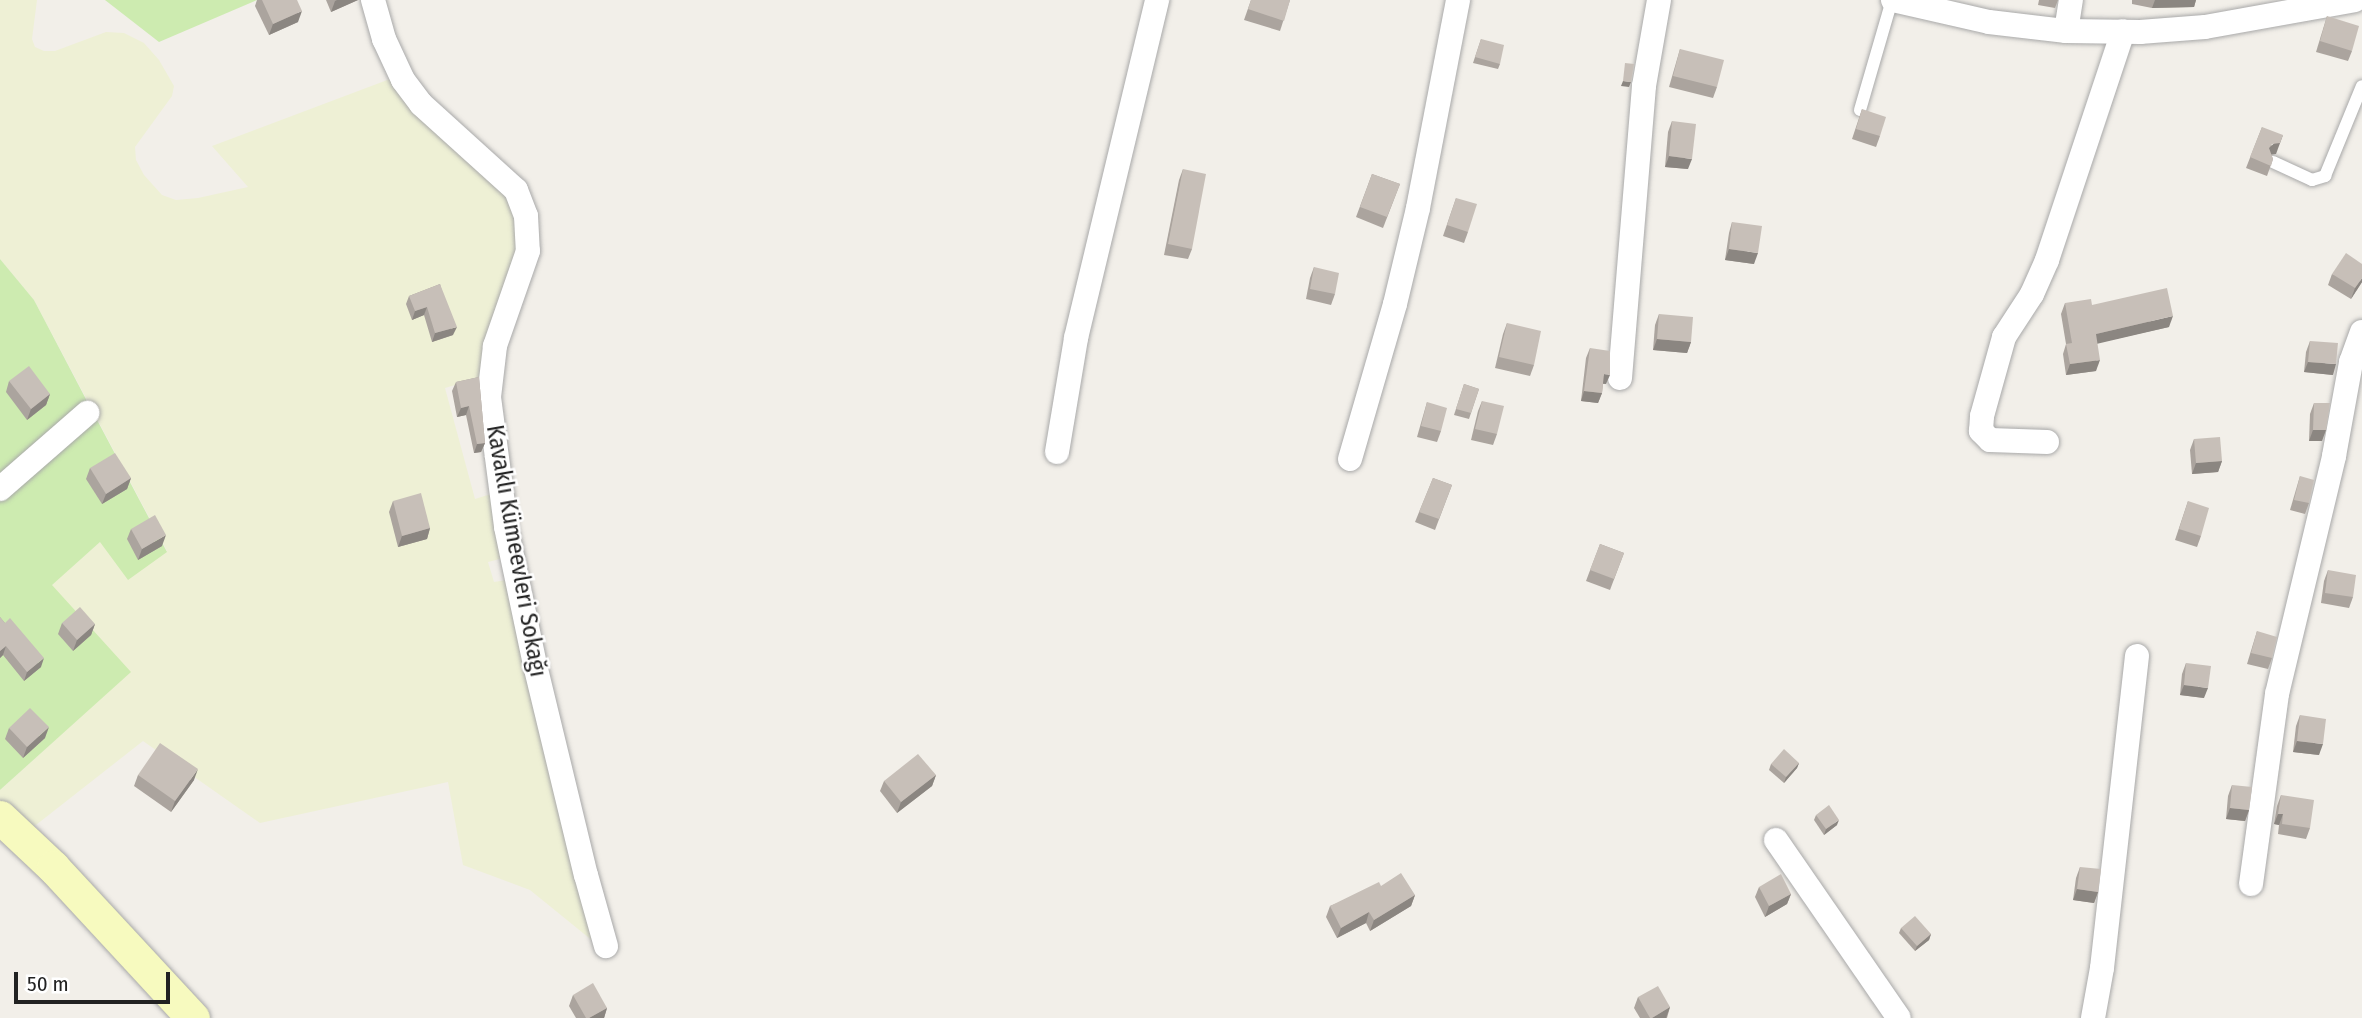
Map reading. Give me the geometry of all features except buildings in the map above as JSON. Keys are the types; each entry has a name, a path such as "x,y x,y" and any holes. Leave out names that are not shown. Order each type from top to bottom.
{"street":[{"name":"Kavaklı Kümeevleri Sokağı","path":"373,0 384,39 403,80 421,104 516,191 526,216 528,251 495,346 489,397 512,552 586,876 606,946"},
{"path":"1057,452 1076,338 1157,0"},
{"path":"1350,458 1395,304 1458,0"},
{"path":"1620,378 1641,118 1658,0"},
{"path":"1892,0 1989,22 2066,31 2123,32 2204,27 2355,0"},
{"path":"2066,31 2071,0"},
{"path":"2048,442 1990,440 1981,431 1982,416 2004,337 2032,294 2047,260 2123,32"},
{"path":"2250,884 2277,694 2334,456 2351,362 2362,332"},
{"path":"0,489 87,413"},
{"path":"2093,1018 2102,968 2137,656"},
{"path":"0,817 53,867 192,1018"},
{"path":"1776,840 1899,1018"}],"lane":[{"path":"1860,110 1892,0"},
{"path":"2273,162 2312,180 2325,176 2362,86"}],"green space":[{"path":"0,0 37,0 32,39 35,47 44,51 55,51 106,32 124,33 144,43 159,60 174,86 172,96 135,147 136,160 144,175 162,195 176,200 198,198 248,187 212,146 390,79 513,200 522,236 482,377 445,388 475,499 497,492 507,557 488,562 494,582 513,579 599,946 530,890 463,865 448,782 260,823 143,741 27,832 0,803 0,790 130,672 51,585 100,542 167,551 34,300 0,259"},
{"path":"105,0 257,0 159,42"},
{"path":"0,259 34,300 88,403 0,479"},
{"path":"95,416 167,552 128,580 100,542 52,585 131,672 0,790 0,499"}]}
